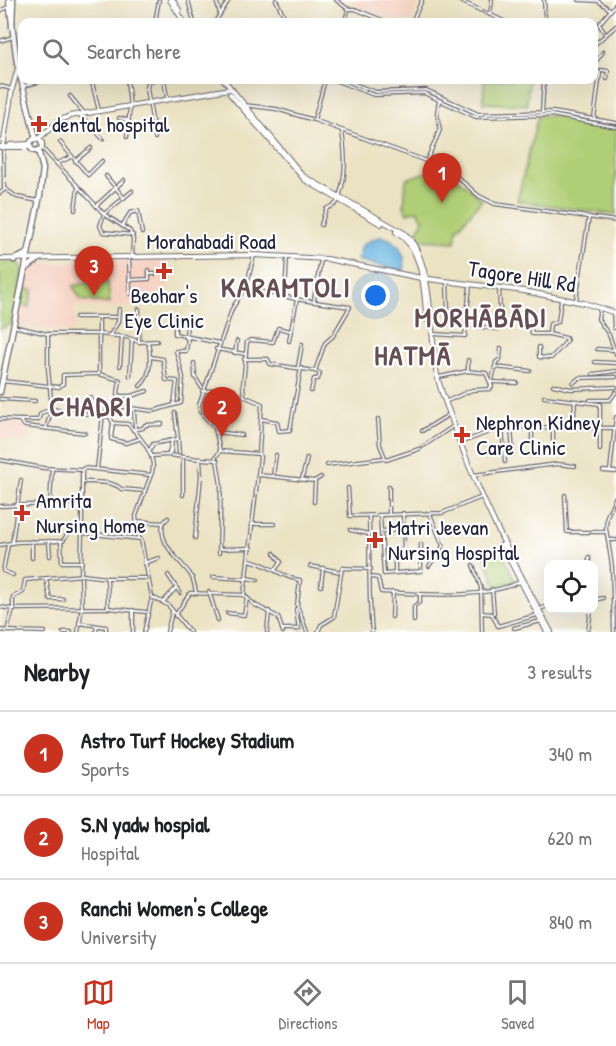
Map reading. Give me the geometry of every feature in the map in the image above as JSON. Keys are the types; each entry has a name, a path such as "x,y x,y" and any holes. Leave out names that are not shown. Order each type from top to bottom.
{"main road":[{"path":"11,0 9,6 18,68 2,146 30,146 40,149"},
{"path":"11,0 12,27"},
{"path":"171,0 183,18"},
{"path":"225,84 303,176 403,236 414,249 423,278 434,371 482,497"},
{"path":"0,392 44,169 24,86"},
{"path":"30,146 36,137 65,118 81,113 229,90"},
{"path":"339,198 409,237 417,250 438,378 452,427 521,581 549,632"},
{"path":"26,268 16,260 29,253"},
{"path":"26,268 36,260 29,253"},
{"name":"Morahabadi Road","path":"0,259 254,255 321,259 423,278"},
{"path":"412,276 420,269"},
{"name":"Tagore Hill Rd","path":"423,278 471,283 561,298 615,312"},
{"path":"538,613 549,632"}],"street":[{"path":"155,18 159,0"},
{"path":"193,18 189,1 194,0"},
{"path":"216,0 220,14"},
{"path":"218,18 229,0"},
{"path":"276,0 285,18"},
{"path":"336,0 348,9 375,18"},
{"path":"414,18 422,0"},
{"path":"458,0 497,18"},
{"path":"490,15 492,0"},
{"path":"544,0 545,18"},
{"path":"579,0 598,1 611,10"},
{"path":"606,35 599,24 616,4"},
{"path":"0,11 9,6"},
{"path":"346,18 348,9"},
{"path":"598,42 616,26"},
{"path":"0,40 13,37"},
{"path":"598,60 603,52"},
{"path":"598,80 599,70 608,71 607,79"},
{"path":"24,86 31,84"},
{"path":"93,84 99,111"},
{"path":"127,84 130,107 127,137"},
{"path":"149,84 147,85 149,104 155,138"},
{"path":"165,84 168,101"},
{"path":"314,120 323,84"},
{"path":"345,84 374,95 424,93 476,117 542,113 616,125"},
{"path":"354,84 376,92 426,90 478,114 542,113 594,119 616,125"},
{"path":"542,113 544,84"},
{"path":"594,119 598,84"},
{"path":"0,86 12,89"},
{"path":"70,96 103,139"},
{"path":"426,162 440,130 437,113 439,100"},
{"path":"240,104 276,109 314,120 453,172 479,196 495,204 616,221"},
{"path":"119,118 128,120"},
{"path":"116,128 128,120"},
{"path":"321,225 326,208 339,198 346,168 342,132"},
{"path":"60,142 89,175 102,161"},
{"path":"2,146 1,175 5,189 17,197 39,201"},
{"path":"75,161 91,148"},
{"path":"40,149 58,163 104,214 133,235"},
{"path":"58,163 71,157"},
{"path":"106,176 124,198"},
{"path":"96,206 124,180"},
{"path":"75,210 78,187"},
{"path":"0,193 5,189"},
{"path":"132,192 104,214 100,226 103,232 133,235"},
{"path":"122,226 130,213 138,211 142,233"},
{"path":"576,301 589,217"},
{"path":"130,294 130,257 133,235"},
{"path":"250,548 219,551 221,485 215,458 220,451 216,432 199,409 202,390 216,349 232,309 245,288 254,255"},
{"path":"285,295 287,257"},
{"path":"314,300 321,259"},
{"path":"129,280 149,279 148,270"},
{"path":"149,274 155,274"},
{"path":"447,280 448,309"},
{"path":"431,333 464,337 471,283"},
{"path":"245,288 350,308 333,336 323,345 315,371"},
{"path":"465,326 498,329 501,327 499,288"},
{"path":"549,334 550,324 558,322 561,298"},
{"path":"289,341 297,299"},
{"path":"600,308 598,319 616,352"},
{"path":"110,335 118,322 119,309"},
{"path":"139,309 139,342"},
{"path":"614,328 615,312"},
{"path":"76,317 116,316"},
{"path":"176,316 175,334 219,344"},
{"path":"99,317 99,374"},
{"path":"90,397 91,401 104,405 134,410 153,411 181,404 184,382 176,351 186,351 187,321"},
{"path":"530,325 532,334 549,334 567,339 560,351 551,358 540,358 539,347"},
{"path":"13,327 48,334 99,334 139,342 157,341"},
{"path":"244,595 259,475 261,403 243,393 244,359 249,340 273,342 278,328 291,331"},
{"path":"46,428 52,409 48,334"},
{"path":"120,366 122,337"},
{"path":"130,376 132,340"},
{"path":"234,352 237,341"},
{"path":"141,386 146,381 151,357 148,342"},
{"path":"261,419 277,422 278,430 290,430 302,344"},
{"path":"492,387 501,348"},
{"path":"216,349 245,354"},
{"path":"597,349 616,352"},
{"path":"151,357 163,358 166,380 177,381 174,404"},
{"path":"244,359 268,359 270,364 320,373 318,379 314,379 311,391"},
{"path":"468,360 468,371"},
{"path":"595,362 616,363"},
{"path":"194,363 195,377 202,390"},
{"path":"495,368 530,371"},
{"path":"438,378 468,371 487,374 492,387"},
{"path":"593,374 616,371"},
{"path":"2,374 61,386 62,376 65,374 99,374 118,379 116,406"},
{"path":"573,383 579,378 616,377"},
{"path":"493,382 518,383"},
{"path":"553,385 571,389 616,387"},
{"path":"446,402 472,390 492,387"},
{"path":"202,390 234,390"},
{"path":"118,396 131,396 147,391"},
{"path":"590,400 610,400 616,392"},
{"path":"544,397 600,404 600,450"},
{"path":"0,399 35,401"},
{"path":"574,414 575,401"},
{"path":"97,469 104,405"},
{"path":"0,419 38,420 41,413 52,409 68,410 110,417 113,423 111,440 126,443 139,439"},
{"path":"134,410 134,429"},
{"path":"175,413 179,453"},
{"path":"422,430 449,415"},
{"path":"610,471 616,417"},
{"path":"378,419 380,445 384,458"},
{"path":"19,420 25,426 85,433"},
{"path":"113,423 128,424 134,429 152,456 154,469 136,521 146,578 152,597 144,632"},
{"path":"134,429 143,428 145,425 162,424"},
{"path":"460,444 502,427 511,426 615,428"},
{"path":"511,426 513,454"},
{"path":"327,465 384,458 388,460 415,450 452,427"},
{"path":"502,427 505,462"},
{"path":"532,427 532,441"},
{"path":"553,427 553,441"},
{"path":"216,432 242,435"},
{"path":"149,451 153,444 178,439"},
{"path":"220,451 259,454"},
{"path":"273,476 276,455"},
{"path":"152,456 215,458"},
{"path":"183,457 183,495"},
{"path":"302,479 306,458"},
{"path":"195,538 201,476 200,459"},
{"path":"0,460 52,469 97,469 151,476"},
{"path":"473,475 557,464 575,466"},
{"path":"50,504 52,469"},
{"path":"78,632 82,607 81,470"},
{"path":"603,471 616,472"},
{"path":"259,475 315,481 321,477"},
{"path":"13,575 3,571 18,505 21,480"},
{"path":"314,502 315,481"},
{"path":"82,482 109,484 121,489 145,491"},
{"path":"388,486 390,514"},
{"path":"348,488 349,515 430,514 448,511 482,497"},
{"path":"565,495 567,532 606,532"},
{"path":"614,632 615,588 606,532 607,516 616,496"},
{"path":"0,506 83,503"},
{"path":"403,513 404,553"},
{"path":"429,566 442,549 430,514"},
{"path":"380,515 382,573 421,571 421,544"},
{"path":"369,516 371,577 368,600 372,632"},
{"path":"168,518 164,523 163,537 178,561 192,575 196,593"},
{"path":"136,521 164,523"},
{"path":"252,524 274,524"},
{"path":"77,530 70,530 61,541 62,562 82,561"},
{"path":"350,530 369,534"},
{"path":"381,531 404,530"},
{"path":"82,532 139,538"},
{"path":"609,540 616,540"},
{"path":"32,541 32,558"},
{"path":"0,545 32,541 61,541"},
{"path":"49,541 50,556"},
{"path":"395,574 395,550 404,549"},
{"path":"274,553 281,562 275,570"},
{"path":"144,563 159,558"},
{"path":"249,560 263,563 291,579 300,580 297,605 306,632"},
{"path":"472,565 481,591 482,632"},
{"path":"310,566 341,572"},
{"path":"321,586 323,568"},
{"path":"318,632 321,625 334,617 343,568 371,569"},
{"path":"168,575 180,593"},
{"path":"6,630 13,609 13,597 22,593 25,580 81,577 146,578"},
{"path":"213,577 258,580"},
{"path":"371,577 378,578 379,590 420,594 492,590 521,581"},
{"path":"46,578 50,599 63,599"},
{"path":"108,578 108,608"},
{"path":"164,602 176,588"},
{"path":"492,590 495,607 493,614 498,626 544,609"},
{"path":"209,592 218,620"},
{"path":"175,616 188,595 209,592 244,595 280,619 282,630 299,629 296,609"},
{"path":"392,617 393,592"},
{"path":"414,621 414,606 420,602 420,594"},
{"path":"152,597 164,602 185,630 190,632"},
{"path":"227,613 244,615 247,598"},
{"path":"598,599 603,598"},
{"path":"0,607 13,609 82,607 148,612"},
{"path":"133,610 133,632"},
{"path":"267,632 269,611"},
{"path":"167,632 172,612"},
{"path":"482,613 493,614"},
{"path":"588,632 590,614"},
{"path":"514,628 541,621"},
{"path":"79,623 106,627 106,632"},
{"path":"96,632 97,626"},
{"path":"0,630 45,632"},
{"path":"63,632 70,632"}],"shaded area":[{"path":"347,0 420,0 412,18 387,18"},
{"path":"167,259 169,278 165,302 116,308 75,306 75,328 70,332 16,325 28,268 34,264"},
{"path":"0,421 18,422 23,429 29,430 27,442 0,439"}],"green space":[{"path":"484,84 529,84 527,105 483,103"},
{"path":"538,115 571,117 616,128 616,215 517,201"},
{"path":"441,167 454,175 482,200 457,229 455,242 420,240 415,237 423,220 418,210 407,213 404,206 406,179"},
{"path":"0,261 17,262 23,269 12,324 0,329"},
{"path":"91,282 108,282 110,304 81,300 73,286"},
{"path":"24,288 33,290 29,307 21,306"},
{"path":"501,550 516,581 496,587 485,556"}],"water":[{"path":"381,236 392,241 400,249 404,259 404,272 357,260 363,244"}],"waterway":[{"path":"300,618 301,632"}],"place":[{"name":"dental hospital","path":"39,124"},
{"name":"Astro Turf Hockey Stadium","path":"442,203"},
{"name":"Beohar's Eye Clinic","path":"164,271"},
{"name":"Ranchi Women's College","path":"94,296"},
{"name":"Nephron Kidney Care Clinic","path":"462,435"},
{"name":"S.N yadw hospial","path":"222,437"},
{"name":"Amrita Nursing Home","path":"22,513"},
{"name":"Matri Jeevan Nursing Hospital","path":"375,540"}],"district":[{"name":"KARAMTOLI","path":"286,287"},
{"name":"MORHĀBĀDI","path":"481,317"},
{"name":"HATMĀ","path":"413,355"},
{"name":"CHADRI","path":"91,406"}]}
